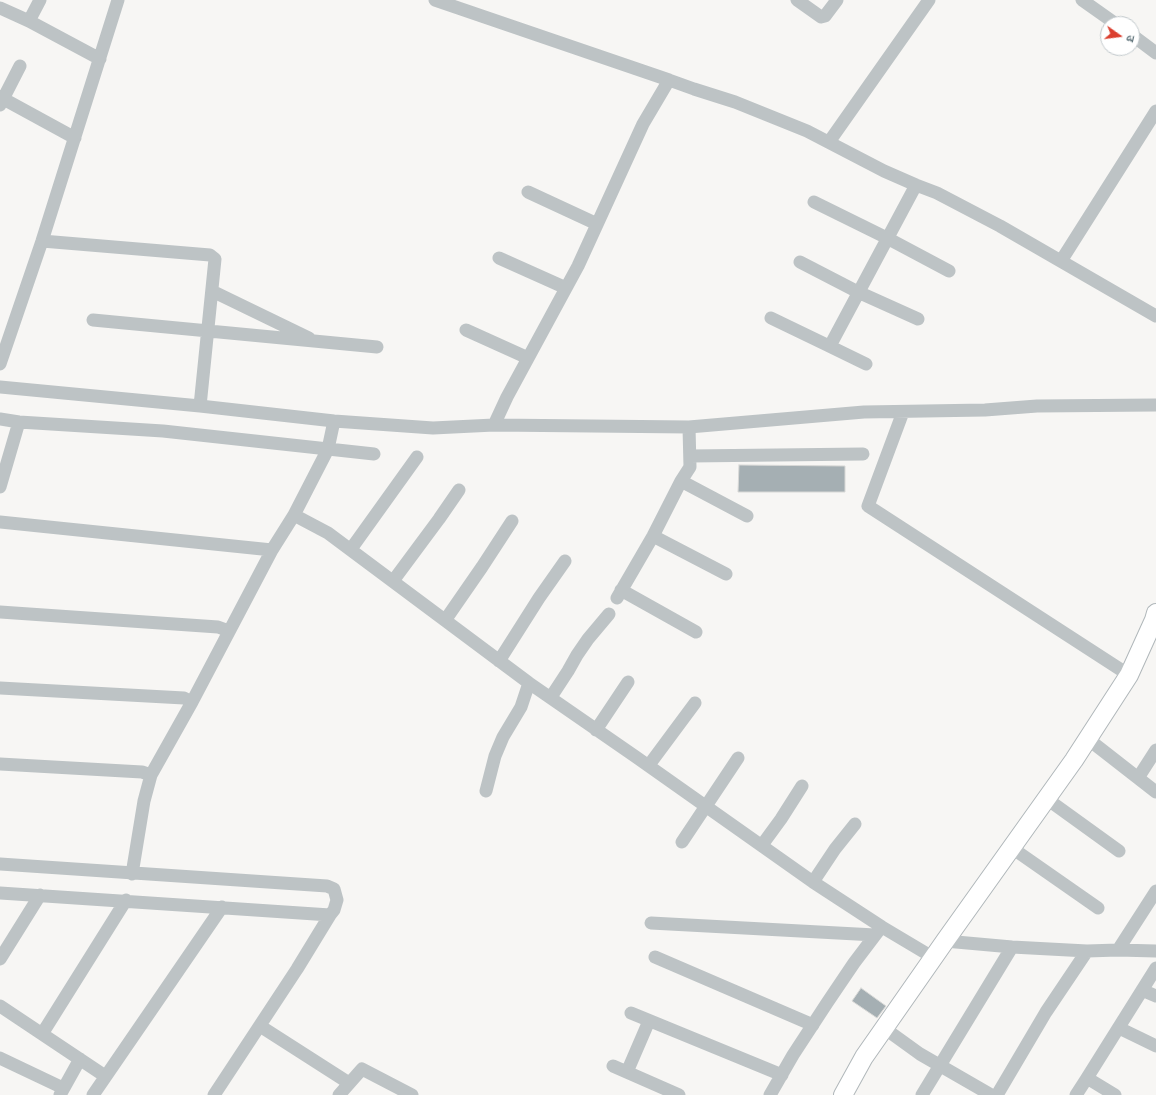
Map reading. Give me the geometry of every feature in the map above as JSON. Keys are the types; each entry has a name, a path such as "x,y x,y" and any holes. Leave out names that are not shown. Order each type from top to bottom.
{"street":[{"path":"29,21 40,0"},
{"path":"0,364 42,241 118,0"},
{"path":"435,0 462,5 694,90 735,102 807,131 916,185 951,200 1000,226 1156,316"},
{"path":"797,0 821,17 825,16 837,0"},
{"path":"829,142 929,0"},
{"path":"1082,0 1105,16"},
{"path":"0,8 29,21 100,59"},
{"path":"1140,42 1156,53"},
{"path":"20,66 1,100 75,138"},
{"path":"494,425 507,397 578,266 643,124 669,80"},
{"path":"1061,261 1156,111"},
{"path":"827,345 831,344 916,185"},
{"path":"528,192 597,224"},
{"path":"814,202 949,271"},
{"path":"42,241 210,256 215,259 200,406"},
{"path":"499,258 566,288"},
{"path":"800,262 858,292 918,319"},
{"path":"212,291 316,342"},
{"path":"771,318 866,364"},
{"path":"93,320 377,348"},
{"path":"466,330 528,358"},
{"path":"0,387 200,406 334,421 433,428 494,425 689,426 864,412 984,410 1037,406 1156,405"},
{"path":"903,412 868,506 1129,675"},
{"path":"0,420 163,431 374,454"},
{"path":"132,874 144,801 151,775 192,702 272,550 294,515 328,449 334,421"},
{"path":"0,487 19,422"},
{"path":"689,426 690,467 653,536 619,594 696,632"},
{"path":"690,456 863,454"},
{"path":"351,549 417,457"},
{"path":"681,482 747,516"},
{"path":"393,581 459,490"},
{"path":"294,515 328,533 351,549 446,619 529,683 762,845 878,931 934,958"},
{"path":"446,619 512,521"},
{"path":"0,522 272,550"},
{"path":"653,536 726,574"},
{"path":"499,661 565,561"},
{"path":"0,612 218,627 229,631"},
{"path":"843,1095 864,1057 1088,739 1129,675 1156,613"},
{"path":"551,697 580,650 609,614"},
{"path":"596,730 628,682"},
{"path":"486,791 495,756 503,737 521,707 529,683"},
{"path":"0,688 184,698 192,702"},
{"path":"649,765 695,704"},
{"path":"1088,739 1156,792"},
{"path":"1138,778 1156,750"},
{"path":"682,842 738,758"},
{"path":"0,764 142,772 151,775"},
{"path":"762,845 802,786"},
{"path":"1047,799 1119,851"},
{"path":"813,882 835,849 855,824"},
{"path":"1012,848 1098,908"},
{"path":"0,864 327,886 334,889 337,900 334,910 298,969 214,1095"},
{"path":"1118,950 1156,891"},
{"path":"0,893 126,900 330,915"},
{"path":"0,960 40,895"},
{"path":"42,1034 126,900"},
{"path":"93,1095 222,907"},
{"path":"651,923 878,931"},
{"path":"770,1095 850,968 878,931"},
{"path":"945,941 1012,947 1087,951 1156,951"},
{"path":"922,1095 1012,947"},
{"path":"997,1095 1046,1012 1087,951"},
{"path":"655,958 813,1026"},
{"path":"1076,1095 1156,968"},
{"path":"1142,990 1156,996"},
{"path":"0,1006 105,1076"},
{"path":"631,1013 782,1076"},
{"path":"627,1072 649,1021"},
{"path":"260,1026 349,1083"},
{"path":"884,1028 920,1054 991,1095"},
{"path":"1119,1028 1156,1046"},
{"path":"0,1058 62,1092 80,1059"},
{"path":"613,1066 679,1095"},
{"path":"339,1095 362,1069 412,1095"},
{"path":"1087,1078 1115,1095"}],"building":[{"path":"739,465 845,466 845,492 738,492"},
{"path":"861,988 886,1006 877,1018 852,1001"}]}
